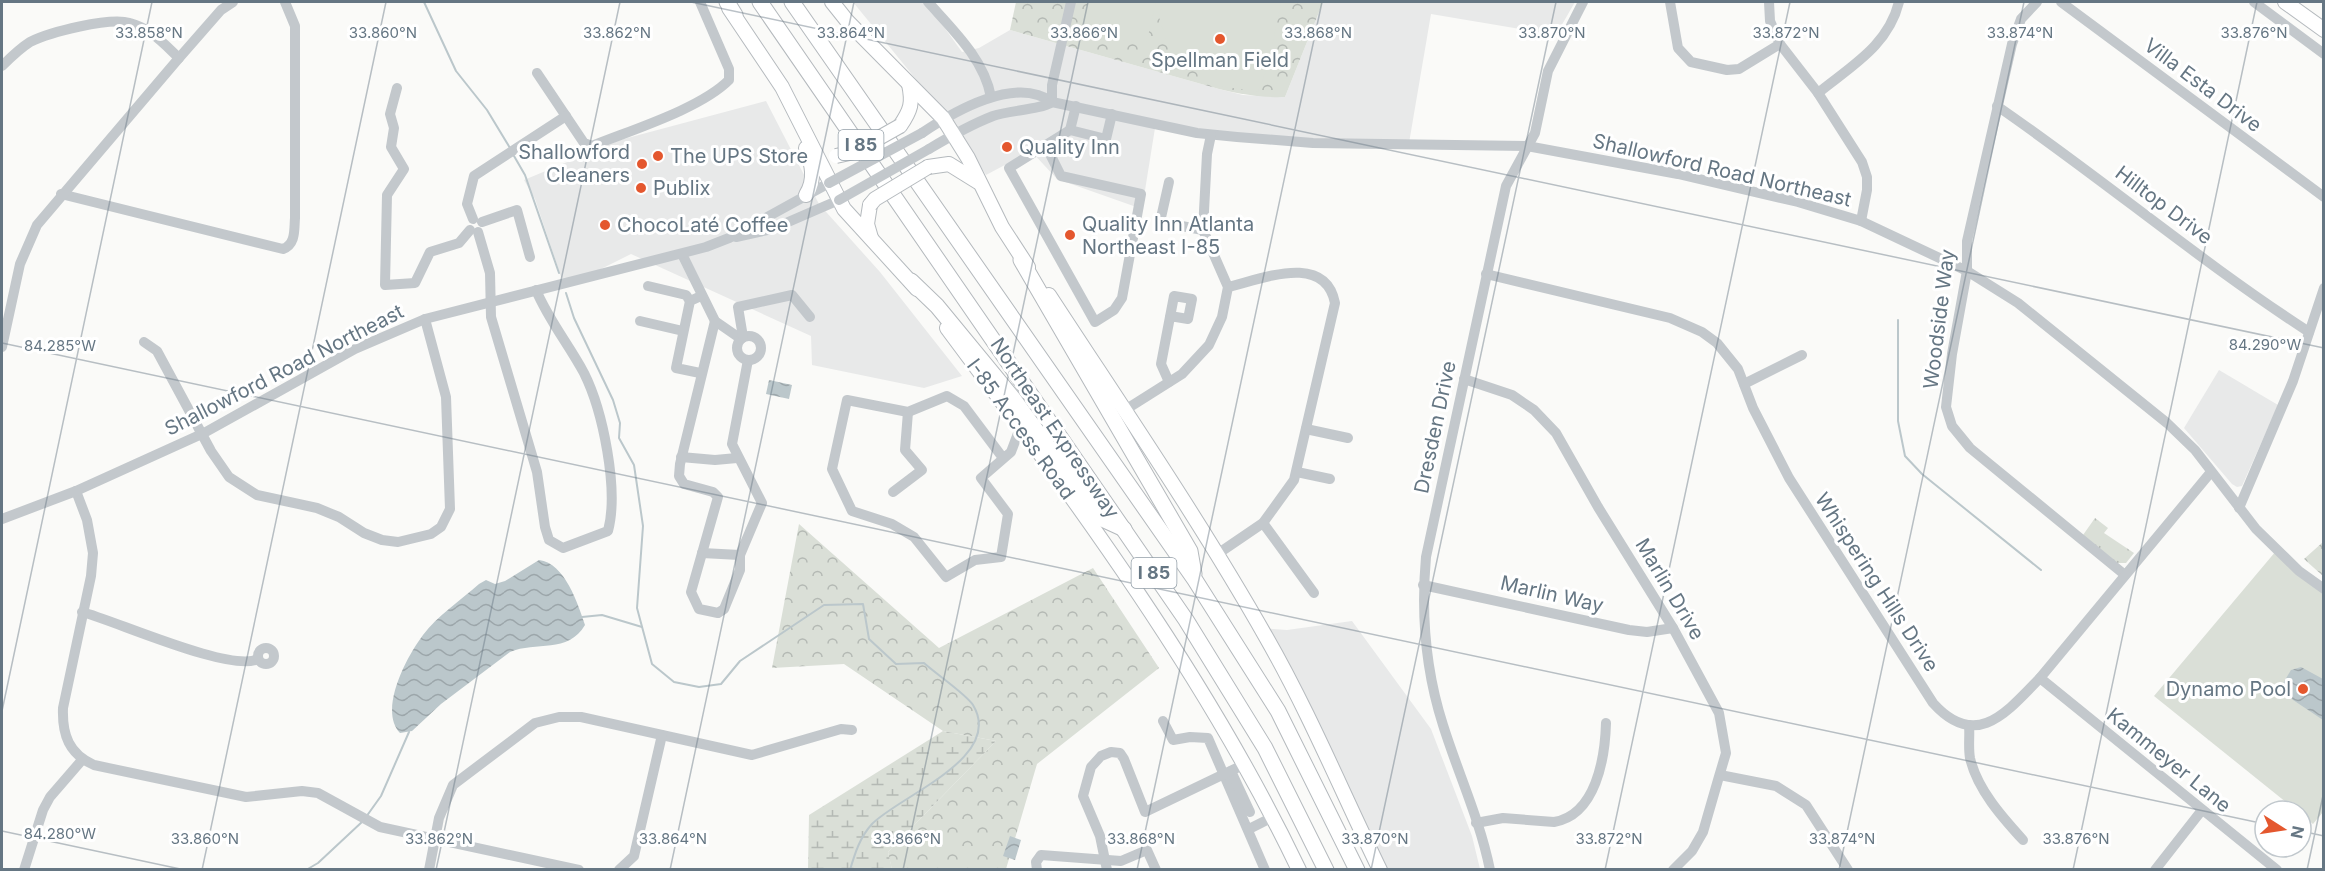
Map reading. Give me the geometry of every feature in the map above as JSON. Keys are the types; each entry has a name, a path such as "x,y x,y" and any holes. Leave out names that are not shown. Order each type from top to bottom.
{"highway":[{"name":"Northeast Expressway","path":"760,2 1186,620 1236,698 1300,814 1326,870"},
{"name":"Northeast Expressway","path":"792,2 1195,580 1278,711 1357,870"},
{"path":"1021,260 1190,551 1195,580"},
{"path":"911,281 937,306 1012,397 1100,518 1125,530"}],"main road":[{"path":"832,2 943,118 954,134 1021,260 1036,276 1125,410 1216,555 1293,687 1380,870"},
{"path":"2285,2 2321,28"},
{"name":"I-85 Access Road","path":"729,6 782,87 812,142 829,183 853,220 911,281 1120,564 1194,678 1245,764 1299,870"},
{"path":"812,142 836,156 854,152 900,126 911,111 912,100 909,84"},
{"path":"802,125 813,172 812,183 806,195"},
{"path":"872,240 867,224 870,205 928,167 948,164 980,183"}],"street":[{"path":"2,347 24,250 37,225 61,194 221,10 233,2"},
{"path":"61,194 283,249 288,247 292,243 295,218 295,26 285,2"},
{"path":"537,73 584,143 592,146 652,122 720,89 729,80 729,69 700,2"},
{"path":"928,2 954,29 977,61 988,84 991,97"},
{"path":"1053,102 1052,85 1071,2"},
{"name":"Dresden Drive","path":"1490,870 1437,702 1429,665 1423,585 1426,557 1506,186 1535,133 1548,71 1583,2"},
{"path":"1670,2 1678,48 1691,62 1727,70 1739,69 1780,44"},
{"path":"1769,2 1770,21 1780,44 1818,93 1854,146 1867,177 1861,221"},
{"path":"1818,93 1872,52 1892,22 1899,2"},
{"name":"Woodside Way","path":"2037,2 2021,19 2012,44 1997,106 1967,241 1967,271 1947,389 1947,407 1952,426 1970,448 2125,575"},
{"name":"Villa Esta Drive","path":"2061,2 2324,197"},
{"path":"2254,2 2324,54"},
{"path":"2,66 16,51 32,41 77,28 117,21 144,28 179,58"},
{"path":"2307,41 2321,28"},
{"path":"398,88 390,114 394,128 391,147 407,166 387,195 384,285 415,283 430,252 459,243 477,229 517,210 531,257"},
{"name":"Shallowford Road Northeast","path":"729,238 922,133 943,118 991,97 1029,93 1045,96 1053,102 1211,135 1313,143 1527,146 1678,174 1798,202 1861,221 1967,271 2018,303 2167,423 2195,450 2239,508 2299,570 2324,589"},
{"name":"Shallowford Road Northeast","path":"2,519 76,491 204,433 355,350 425,319 682,254 729,238 772,229 839,200 954,134 993,116 1029,107 1045,106 1053,102"},
{"path":"1046,146 1061,176 1141,194 1122,298 1114,310 1095,322 1009,168 1070,130 1076,106"},
{"name":"Hilltop Drive","path":"1997,106 2066,153 2261,301 2308,332"},
{"path":"1070,130 1106,139 1112,114"},
{"path":"536,290 544,308 585,375 597,412 609,469 612,515 608,531 563,548 549,540 545,527 537,472 498,339 491,301 490,273 467,204 474,176 498,158 566,116"},
{"path":"1125,410 1182,374 1209,345 1222,317 1228,287 1203,230 1206,154 1211,135"},
{"path":"1169,182 1160,222 1203,230"},
{"path":"682,254 715,321 742,338 752,336 760,344 759,355 748,360"},
{"path":"1216,555 1263,523 1288,491 1297,472 1335,303 1333,291 1323,280 1312,274 1293,272 1228,287"},
{"name":"Whispering Hills Drive","path":"1486,274 1686,324 1717,343 1738,369 1753,408 1789,478 1933,703 1943,714 1969,726"},
{"path":"648,286 686,295 690,300"},
{"path":"2239,508 2293,381 2324,288"},
{"path":"748,360 738,353 737,346 742,338 738,307 792,295 810,317"},
{"path":"690,300 701,296"},
{"path":"690,300 676,368 700,373"},
{"path":"1169,382 1161,364 1170,316"},
{"path":"144,342 157,351 222,469 237,483 257,495 317,507 382,540 398,542 431,534 445,521 450,509 446,397 425,319"},
{"path":"640,321 683,331"},
{"path":"715,321 700,373 679,476 684,484 713,492 718,497 691,592 692,600 699,609 718,613 724,609 740,570 740,555 762,503 737,458 732,444 748,360"},
{"path":"1744,384 1802,355"},
{"name":"Marlin Drive","path":"1464,379 1512,395 1545,420 1556,433 1598,507 1673,628 1719,713 1726,753 1720,775 1703,832 1692,851 1673,870"},
{"path":"1007,455 964,406 948,396 908,412 847,400 832,469 852,511 892,524 914,537 946,577 975,560 1001,557 1008,514 981,478 1007,455 1020,428"},
{"path":"893,492 922,470 905,450 908,412"},
{"path":"1306,429 1348,438"},
{"path":"1007,455 1035,448"},
{"path":"681,458 715,460 737,458"},
{"path":"1297,472 1330,479"},
{"path":"2023,840 2003,818 1979,778 1971,760 1969,726 1988,723 2000,717 2040,678 2211,472"},
{"path":"76,491 87,519 93,554 62,727 66,739 82,760 94,765 246,797 302,791 318,793 380,826 579,870"},
{"path":"1263,523 1314,593"},
{"path":"702,553 740,555"},
{"name":"Marlin Way","path":"1423,585 1629,630 1647,632 1673,628"},
{"path":"82,612 198,652 244,662 258,658"},
{"name":"Kammeyer Lane","path":"2040,678 2277,870"},
{"path":"429,870 442,806 453,785 535,723 559,717 581,717 752,755 841,729 852,730"},
{"path":"1162,721 1173,740 1190,736 1208,738 1228,773 1247,814 1249,829 1265,870"},
{"path":"1476,823 1503,818 1562,821 1582,807 1592,792 1606,723"},
{"path":"619,870 634,856 662,735"},
{"path":"1107,865 1100,836 1083,796 1091,767 1101,756 1111,752 1120,753 1125,759 1145,812 1245,764"},
{"path":"24,870 43,810 50,797 82,760"},
{"path":"1720,775 1776,786 1806,805 1848,870"},
{"path":"2155,870 2202,810"},
{"path":"1247,814 1269,811"},
{"path":"1249,829 1269,811"},
{"path":"1037,870 1036,862 1041,855 1107,865 1148,850 1156,870"}],"shaded area":[{"path":"853,2 926,2 962,52 979,48 1010,30 1243,95 1285,97 1323,2 1575,2 1556,35 1431,14 1409,143 1306,145 1155,128 1142,209 1057,179 1031,151 986,175 954,126"},
{"path":"766,101 819,204 880,272 962,376 924,388 812,365 811,336 631,254 591,274 562,280 535,199 524,180 620,140"},
{"path":"2219,370 2278,405 2242,486 2237,487 2184,428"},
{"path":"1352,621 1431,729 1472,836 1480,869 1378,869 1258,628 1287,630"}],"green space":[{"path":"1016,2 1323,2 1285,97 1276,97 1219,89 1010,30"},
{"path":"1088,2 1156,2 1146,45 1081,31"},
{"name":"Spellman Field","path":"1163,2 1281,2 1268,66 1258,92 1221,86 1199,68 1173,61 1159,17"},
{"path":"2095,518 2108,528 2104,533 2134,553 2126,563 2117,563 2083,535"},
{"path":"799,524 939,648 1093,568 1159,668 1037,764 1006,869 892,870 888,852 996,741 943,731 844,664 772,668"},
{"path":"2323,542 2323,576 2304,559"},
{"path":"2276,551 2323,587 2323,812 2313,824 2313,799 2282,799 2154,696"},
{"path":"943,731 996,741 888,852 892,869 808,869 809,815"}],"water":[{"path":"769,380 792,385 789,399 766,394"},
{"path":"539,560 556,568 569,586 585,625 578,634 561,643 510,652 441,704 412,731 400,733 394,723 393,697 403,669 423,635 442,615 479,584 486,580 495,584 505,581"},
{"name":"Dynamo Pool","path":"2301,667 2323,679 2323,720 2284,694 2282,685 2291,670"},
{"path":"1010,836 1021,840 1015,860 1003,856"}],"waterway":[{"path":"424,2 456,71 487,110 510,148"},
{"path":"514,156 525,175 559,273"},
{"path":"566,293 574,318 613,400 620,423 619,438 634,465 643,526 637,608 652,664 674,682 699,687 721,684 740,661 824,605 863,604 869,639 896,664 924,663 973,705 979,724 975,742 962,759 945,774 872,824 861,840 850,870"},
{"path":"1898,320 1898,421 1905,456 1922,474 2041,570"},
{"path":"582,617 602,615 642,627"},
{"path":"366,817 381,796 409,732"},
{"path":"306,870 318,863 363,821"}],"place":[{"name":"Spellman Field","path":"1220,39"},
{"name":"Quality Inn","path":"1007,147"},
{"name":"The UPS Store","path":"658,156"},
{"name":"Shallowford Cleaners","path":"642,164"},
{"name":"Publix","path":"641,188"},
{"name":"ChocoLaté Coffee","path":"605,225"},
{"name":"Quality Inn Atlanta Northeast I-85","path":"1070,235"},
{"name":"Dynamo Pool","path":"2303,689"}]}
